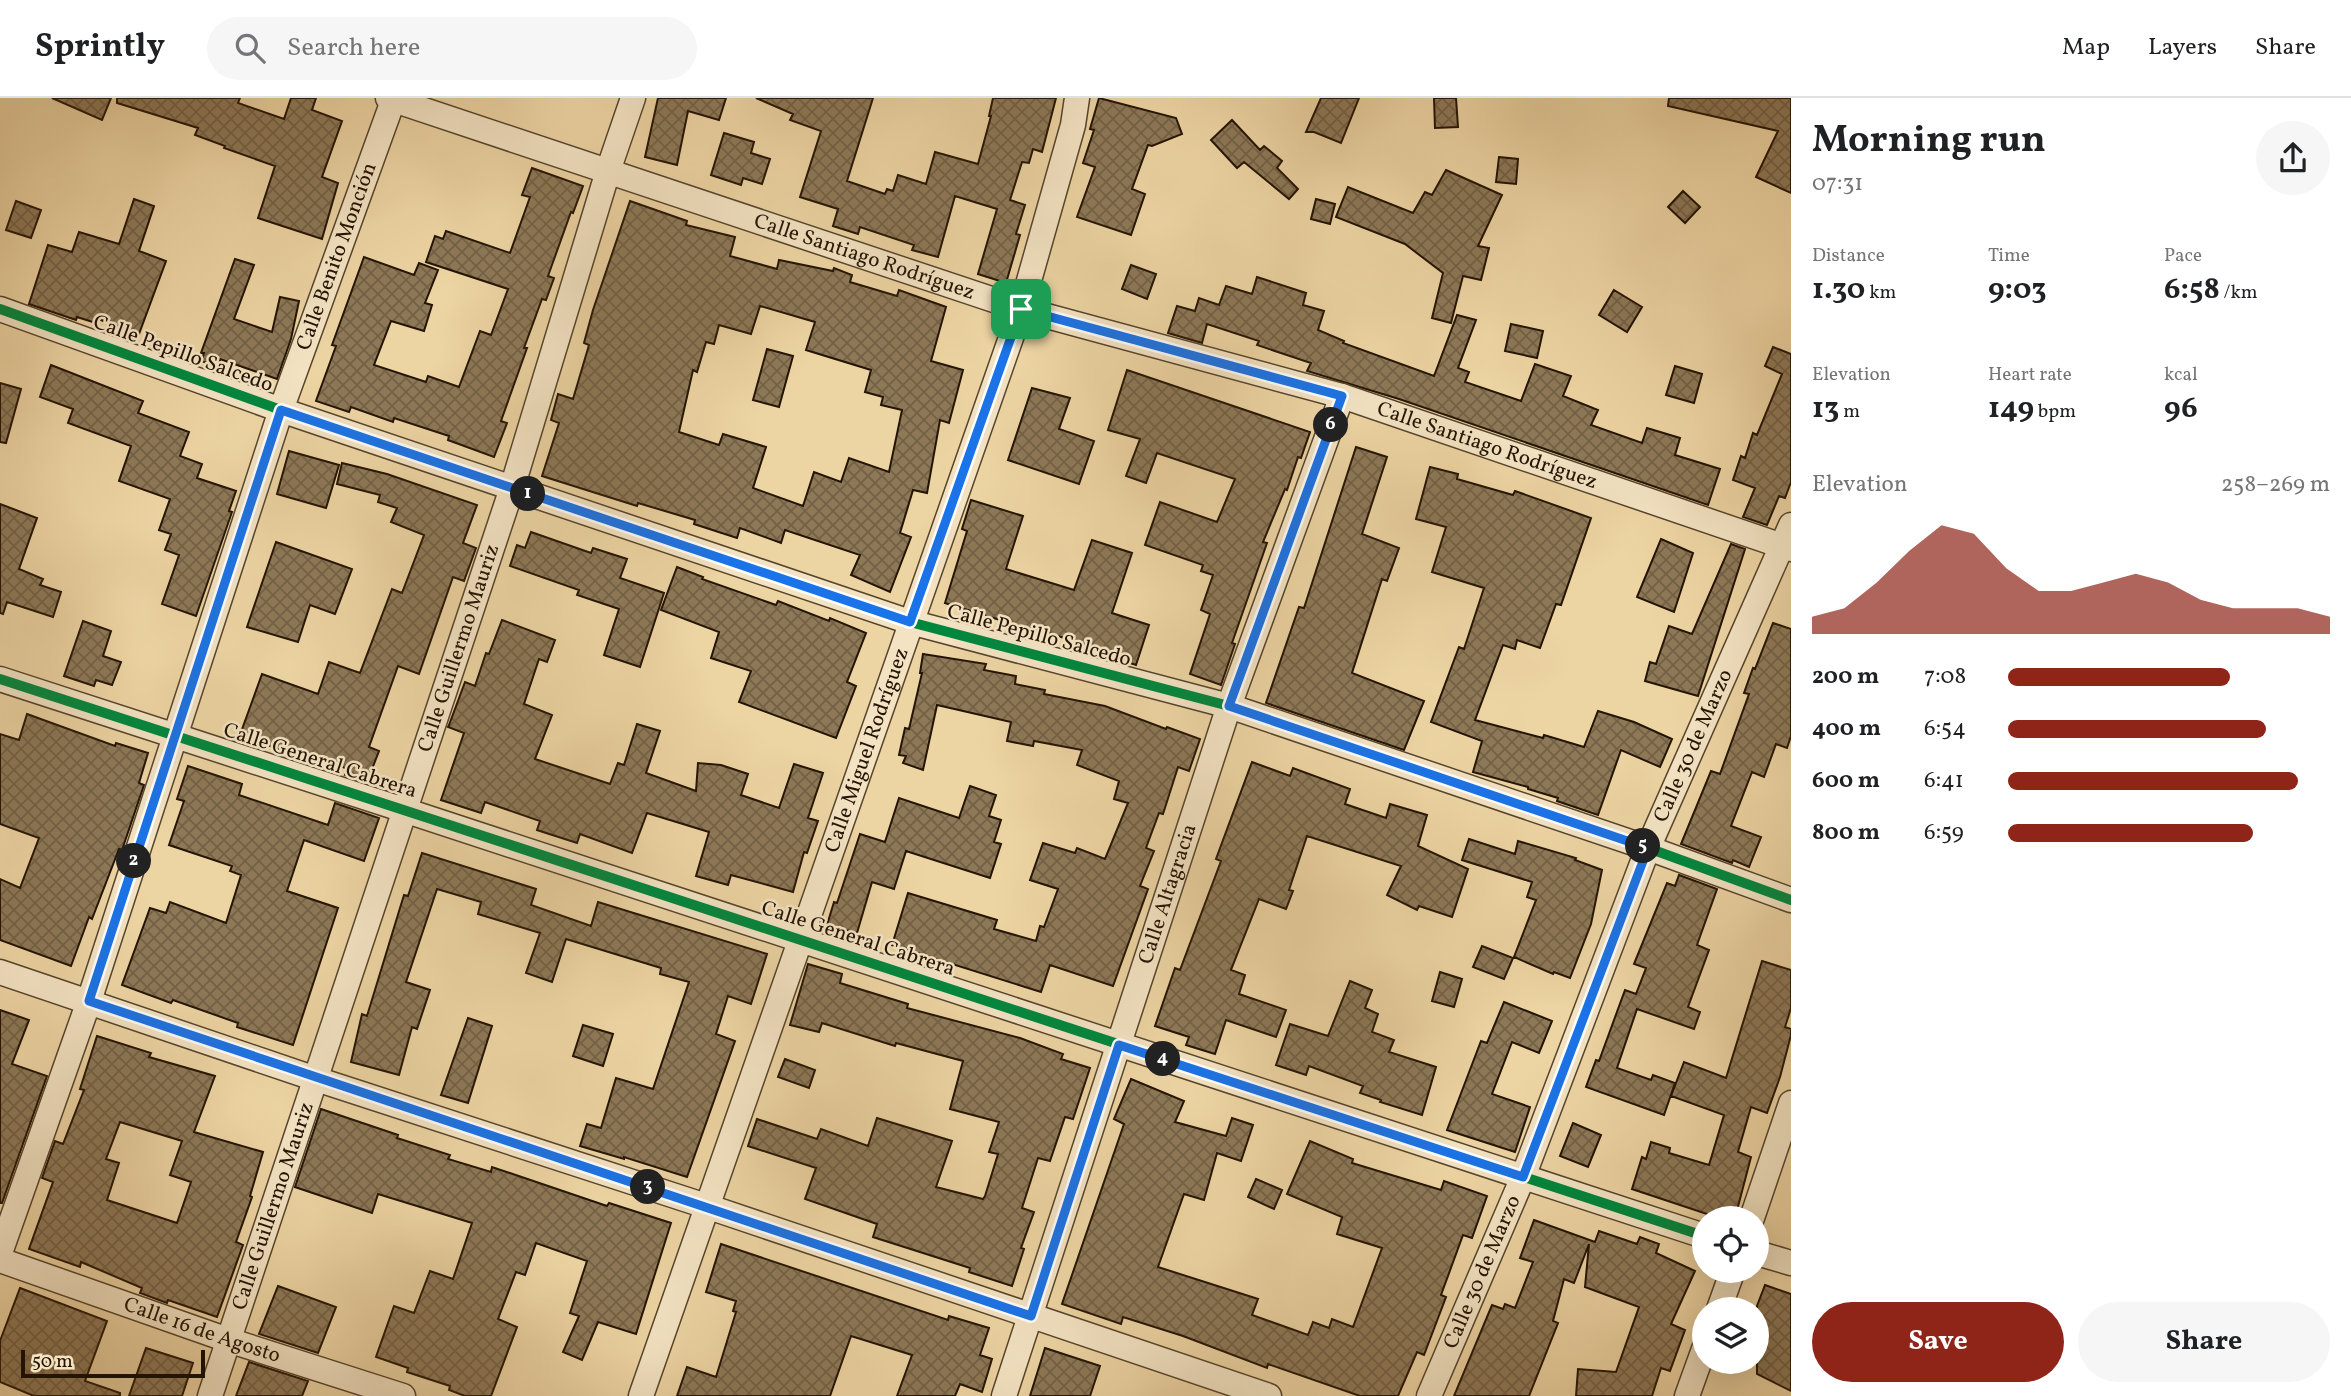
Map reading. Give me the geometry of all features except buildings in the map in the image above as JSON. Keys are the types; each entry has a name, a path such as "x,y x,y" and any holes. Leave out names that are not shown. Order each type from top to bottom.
{"street":[{"name":"Calle Guillermo Mauriz","path":"209,1396 512,488 608,171 634,98"},
{"name":"Calle Miguel Rodríguez","path":"640,1396 1021,309 1073,125 1077,98"},
{"name":"Calle Santiago Rodríguez","path":"392,99 1021,309 1342,396 1788,540"},
{"name":"Calle Benito Monción","path":"0,1253 89,1001 281,410 392,99"},
{"name":"Calle Pepillo Salcedo","path":"0,309 281,410 910,622 1229,706 1648,848 1791,900"},
{"name":"Calle Altagracia","path":"1004,1396 1229,706 1342,396"},
{"name":"Calle 30 de Marzo","path":"1429,1396 1523,1177 1648,848 1788,540"},
{"name":"Calle General Cabrera","path":"0,679 405,808 1692,1232"},
{"path":"0,972 1269,1396"},
{"path":"1756,1206 1791,1103"},
{"path":"1769,1256 1791,1263"},
{"name":"Calle 16 de Agosto","path":"0,1260 228,1340 403,1396"},
{"path":"1687,1396 1695,1374"}],"cycle path":[{"path":"0,309 281,410 910,622 1229,706 1648,848 1791,900"},
{"path":"0,679 1692,1232"}],"route":[{"path":"1021,309 1342,396 1229,706 1648,848 1523,1177 1119,1045 1031,1316 89,1001 281,410 910,622 1021,309"}]}
